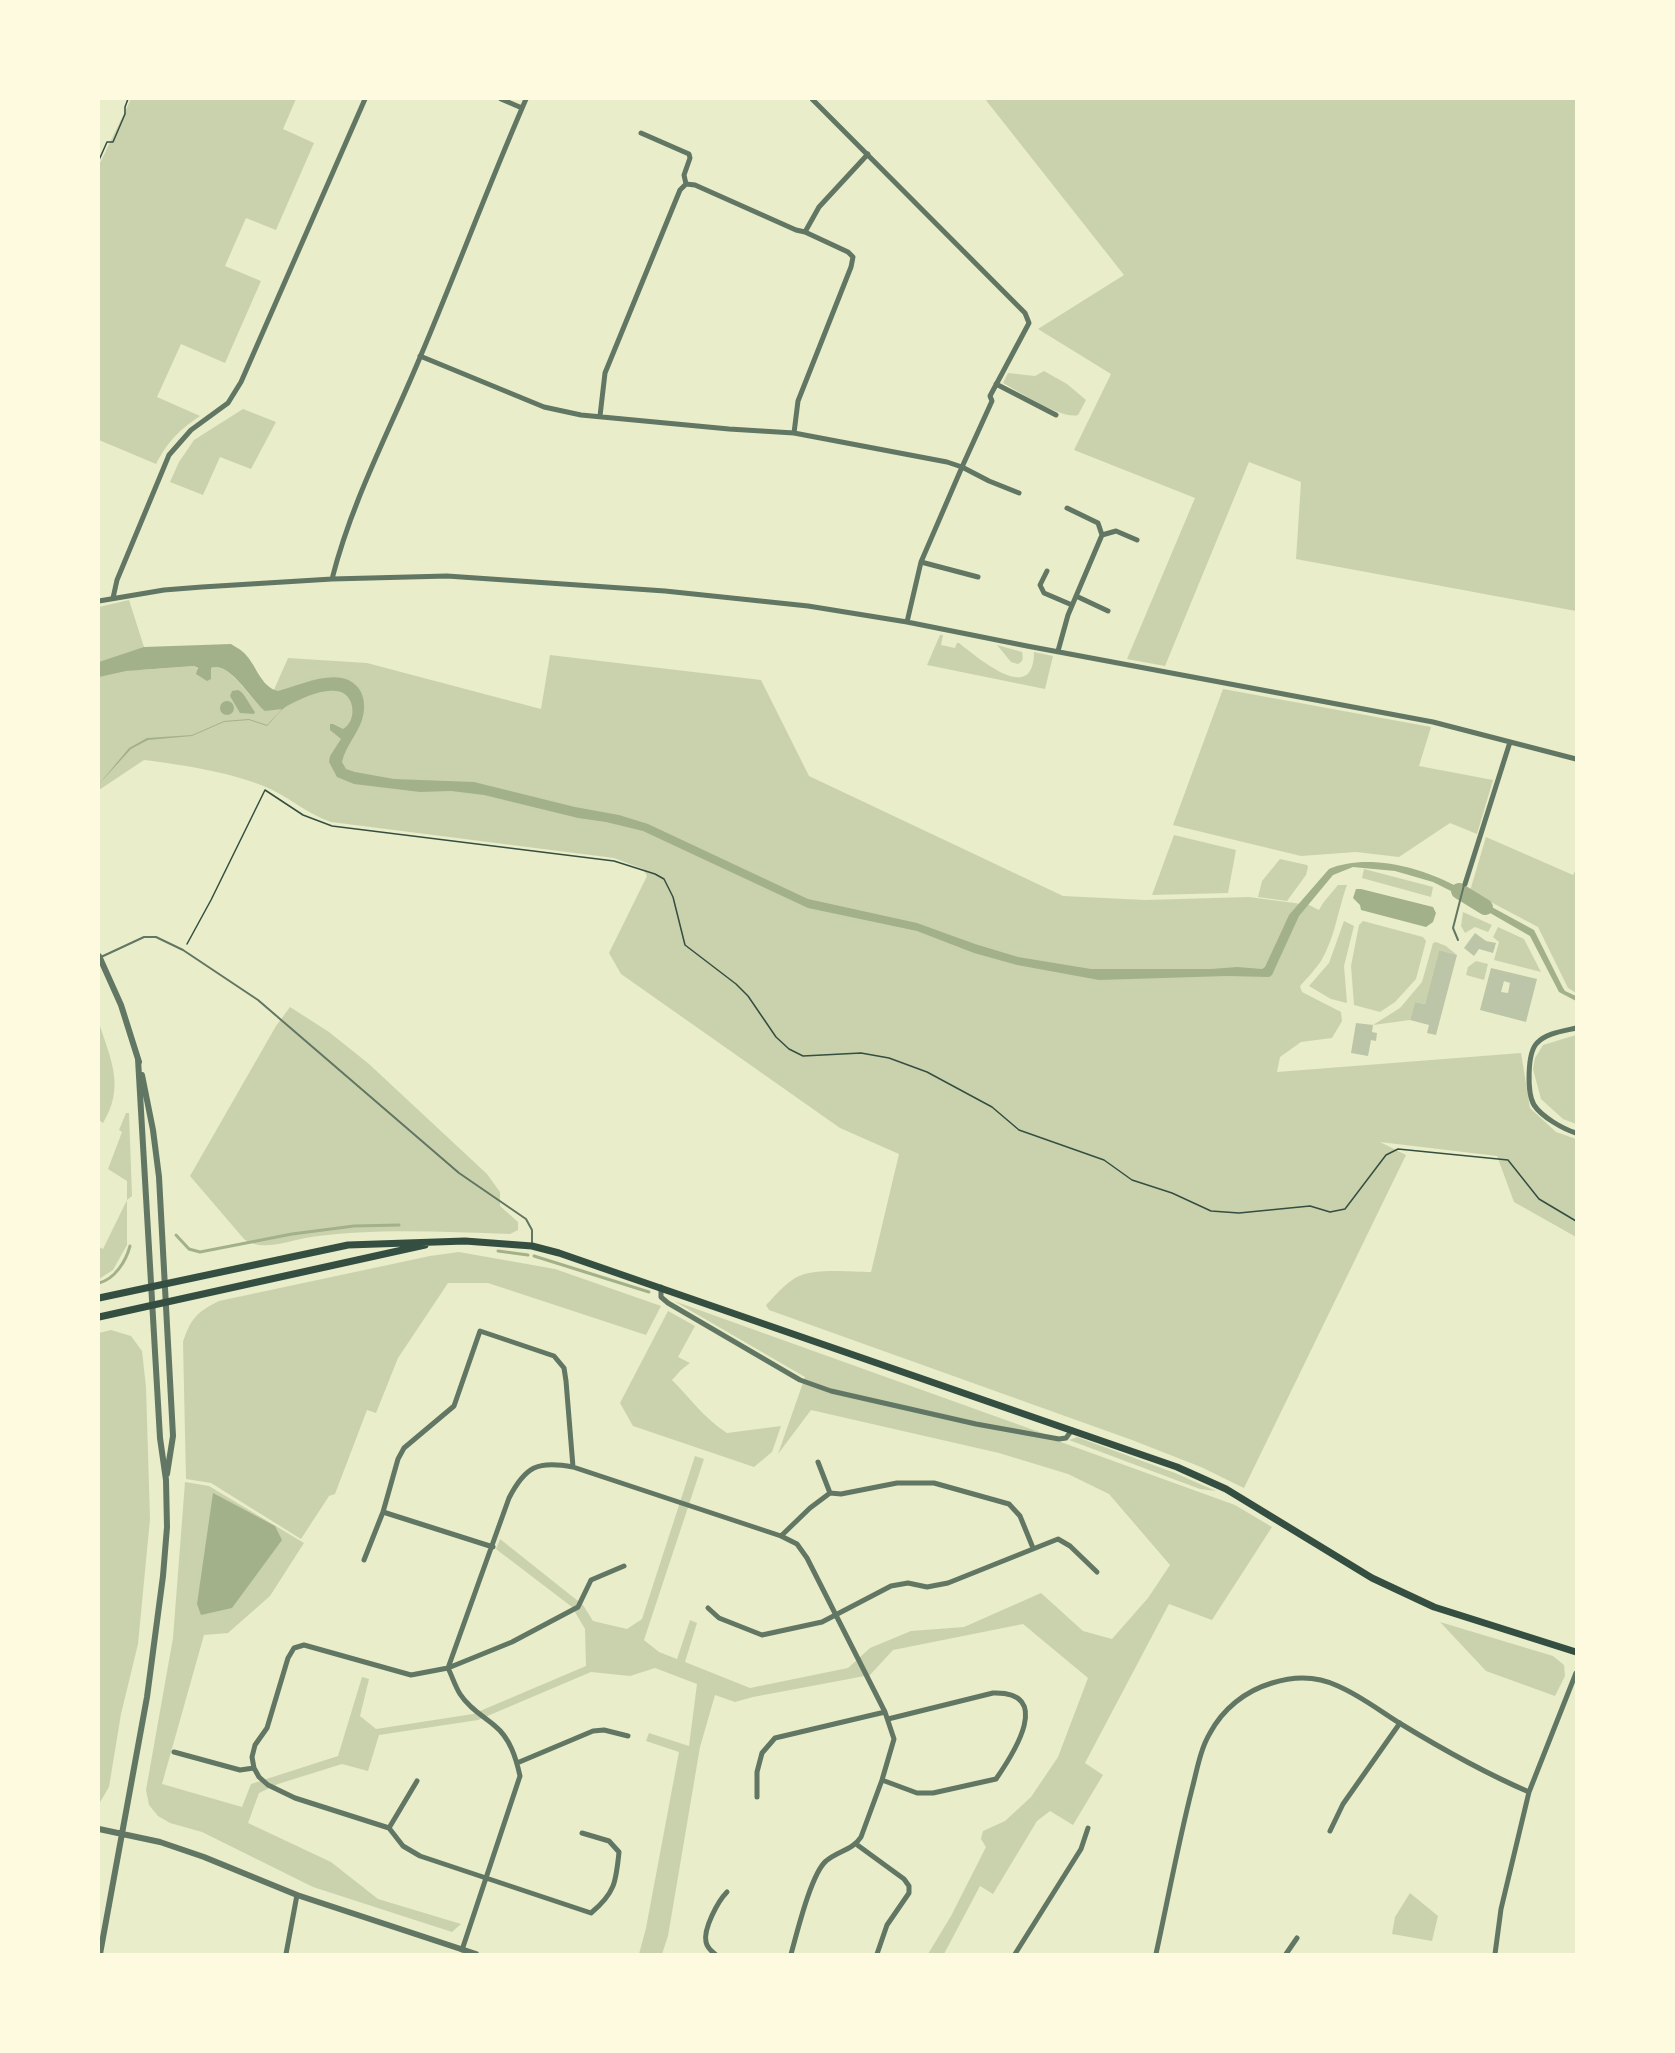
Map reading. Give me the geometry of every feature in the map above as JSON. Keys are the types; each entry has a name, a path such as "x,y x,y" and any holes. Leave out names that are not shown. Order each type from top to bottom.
{"main road":[{"path":"99,1298 348,1245 465,1241 532,1246 559,1252 1177,1467 1226,1490 1372,1578 1434,1607 1454,1616 1576,1652"},
{"path":"99,1317 440,1242"}],"street":[{"path":"113,598 124,562 169,455 190,430 228,403 242,382 365,99"},
{"path":"501,99 522,108"},
{"path":"332,579 347,529 370,468 420,357 526,99"},
{"path":"812,99 1025,313 1029,323 990,396 992,401 921,562 907,622"},
{"path":"641,133 689,154 690,158 684,175 686,184"},
{"path":"805,232 819,207 868,154"},
{"path":"600,416 605,373 680,190 686,184"},
{"path":"686,184 694,185 805,232 854,257 798,401 794,433"},
{"path":"420,357 544,407 581,415 794,433 962,466 989,482 1019,493"},
{"path":"996,384 1056,415"},
{"path":"1058,651 1072,605 1102,535 1098,523 1067,508"},
{"path":"1102,535 1116,531 1137,540"},
{"path":"921,562 978,577"},
{"path":"1047,571 1040,585 1044,593 1072,605"},
{"path":"99,602 113,598 202,587 332,579 447,576 665,591 808,606 907,622 1433,722 1576,759"},
{"path":"1076,596 1108,611"},
{"path":"1465,884 1510,742"},
{"path":"99,957 121,1005 138,1059 147,1094 157,1165 173,1436 166,1480"},
{"path":"1576,1028 1538,1041 1530,1056 1528,1066 1534,1105 1559,1128 1576,1133"},
{"path":"100,1954 147,1697 167,1527 166,1480 160,1438 150,1287 138,1059"},
{"path":"661,1287 661,1297 668,1303 800,1380 831,1391 1059,1439 1066,1438 1072,1430"},
{"path":"364,1560 383,1512 398,1459 404,1449 454,1406 480,1331 554,1356 564,1368 573,1467"},
{"path":"818,1462 830,1493"},
{"path":"462,1950 520,1776 509,1744 497,1727 479,1715 460,1694 448,1668 493,1547 508,1498 519,1479 531,1469 556,1464 573,1467 781,1536 797,1544 807,1558 885,1712 894,1739 882,1780 856,1844 826,1861 816,1875 790,1954"},
{"path":"781,1536 810,1508 830,1493 841,1494 897,1483 934,1483 1009,1504 1020,1516 1033,1548"},
{"path":"383,1512 493,1547"},
{"path":"708,1608 719,1618 762,1635 822,1622 891,1586 908,1583 927,1587 948,1583 1058,1539 1070,1546 1097,1572"},
{"path":"582,1833 609,1841 619,1852 615,1884 600,1906 591,1913 485,1880 420,1856 403,1846 389,1828 295,1798 268,1785 259,1777 252,1757 255,1745 267,1728 288,1658 294,1647 304,1645 411,1675 448,1668 512,1642 578,1607 591,1580 624,1566"},
{"path":"1495,1954 1501,1909 1529,1792 1576,1673"},
{"path":"1156,1954 1188,1804 1209,1734 1221,1715 1231,1705 1249,1692 1265,1685 1298,1678 1314,1679 1336,1685 1503,1781 1529,1792"},
{"path":"882,1780 917,1793 933,1793 996,1779 1012,1756 1027,1719 1024,1706 1018,1699 1007,1693 993,1693 888,1719"},
{"path":"757,1797 757,1772 762,1753 776,1738 885,1712"},
{"path":"1330,1831 1343,1804 1400,1723"},
{"path":"517,1763 593,1731 604,1730 628,1736"},
{"path":"174,1752 240,1770 254,1768"},
{"path":"389,1828 417,1781"},
{"path":"1015,1954 1081,1849 1088,1828"},
{"path":"99,1829 122,1832 160,1842 204,1857 297,1895 476,1954"},
{"path":"856,1844 904,1878 909,1886 909,1893 887,1925 877,1954"},
{"path":"715,1954 708,1949 705,1942 706,1934 718,1901 727,1892"},
{"path":"286,1954 297,1895"},
{"path":"1286,1954 1297,1938"}],"lane":[{"path":"1458,940 1453,928 1465,884"},
{"path":"99,957 144,937 156,937 183,950 258,1000 459,1173 526,1219 532,1230 532,1246"}],"path":[{"path":"99,160 106,142 113,142 125,114 128,99"},
{"path":"183,950 211,900 265,790 303,815 332,826 614,861 655,874 664,879 673,897 685,945 736,984 748,996 776,1037 789,1049 803,1056 861,1053 889,1058 927,1072 992,1107 1019,1130 1104,1160 1132,1180 1172,1193 1211,1211 1239,1213 1310,1206 1330,1212 1345,1209 1386,1155 1398,1149 1508,1160 1539,1199 1576,1221"}],"shaded area":[{"path":"131,99 296,99 283,129 314,143 276,230 246,218 225,266 261,281 225,363 181,344 157,397 200,416 175,437 156,464 99,440 99,165"},
{"path":"985,99 1576,99 1576,611 1296,559 1301,482 1249,462 1165,666 1127,659 1195,498 1074,450 1111,374 1038,329 1124,275"},
{"path":"1044,371 1067,384 1086,400 1078,415 1051,409 1003,383 1008,373 1035,376"},
{"path":"243,409 276,422 251,469 220,457 203,495 170,482 179,462 194,440"},
{"path":"129,600 144,647 141,670 194,666 210,674 211,668 218,667 232,675 265,710 288,658 367,663 541,709 550,655 761,680 809,776 1063,896 1145,900 1249,897 1309,905 1319,910 1338,885 1347,885 1326,952 1300,986 1302,992 1341,1012 1342,1021 1332,1038 1301,1042 1280,1057 1277,1072 1521,1053 1530,1108 1556,1132 1576,1139 1576,1237 1514,1202 1497,1156 1380,1142 1406,1155 1244,1488 1201,1467 1132,1440 769,1310 766,1305 785,1285 799,1276 825,1271 871,1272 899,1154 840,1128 621,974 609,953 647,876 643,869 614,858 331,822 253,782 222,773 173,764 144,760 99,790 99,607"},
{"path":"940,635 943,635 941,645 955,648 959,643 991,667 1015,677 1025,676 1032,668 1034,652 1053,656 1045,689 927,665"},
{"path":"231,644 242,651 267,685 278,691 323,678 334,677 354,683 361,692 364,709 360,725 342,762 346,769 394,779 474,782 575,807 619,815 648,824 808,899 917,923 1018,957 1091,969 1237,967 1262,969 1289,915 1329,869 1359,862 1393,864 1440,878 1454,885 1451,891 1433,882 1395,871 1353,867 1333,875 1299,916 1272,975 1269,977 1099,980 1017,965 974,953 917,931 808,908 643,831 484,795 451,791 420,792 354,784 337,777 329,762 330,756 341,739 330,730 330,724 343,729 351,720 352,714 351,701 347,696 336,691 317,693 292,703 267,726 249,720 224,722 192,736 148,740 131,749 99,784 129,748 147,738 192,735 224,721 249,719 267,725 282,709 265,711 240,682 218,667 211,668 211,679 207,681 196,674 198,668 194,666 126,671 99,677 99,662 144,647"},
{"path":"997,645 1022,652 1022,660 1018,664 1011,662"},
{"path":"1223,689 1431,727 1419,766 1493,780 1477,834 1450,823 1399,857 1356,852 1301,856 1173,825"},
{"path":"238,690 255,712 254,714 240,713 230,696 232,691"},
{"path":"224,701 230,701 234,708 230,715 224,715 220,711 220,705"},
{"path":"1174,835 1236,850 1228,893 1152,895"},
{"path":"1486,837 1573,875 1576,869 1576,993 1568,988 1538,927 1470,891"},
{"path":"1280,859 1307,865 1306,875 1287,901 1258,897 1262,881"},
{"path":"1364,869 1433,887 1431,897 1362,878"},
{"path":"1356,889 1433,907 1436,913 1433,922 1426,927 1361,910 1360,905 1353,898"},
{"path":"1466,893 1534,930 1563,988 1576,996 1576,1001 1559,992 1530,936 1464,898"},
{"path":"1463,912 1492,925 1488,932 1475,927 1465,933 1461,926"},
{"path":"1344,921 1354,926 1344,966 1347,1003 1331,999 1309,986 1329,963"},
{"path":"1363,921 1423,937 1426,941 1416,979 1395,1002 1380,1012 1354,1005 1351,966 1359,925"},
{"path":"1498,927 1524,939 1541,972 1494,960 1499,942 1493,937"},
{"path":"1433,943 1446,946 1457,955 1439,950 1425,1004 1415,1002 1410,1020 1373,1025 1400,1008 1422,982"},
{"path":"1476,961 1488,964 1484,980 1466,975 1468,967"},
{"path":"290,1007 329,1032 369,1064 487,1174 500,1192 500,1206 518,1222 518,1230 510,1234 361,1232 311,1237 268,1245 251,1243 244,1239 190,1176 276,1026"},
{"path":"99,1023 111,1061 115,1085 110,1110 103,1123 99,1120"},
{"path":"1576,1035 1576,1124 1563,1119 1541,1099 1533,1069 1535,1058 1543,1045"},
{"path":"126,1113 129,1113 132,1196 127,1200 127,1181 108,1169 122,1132 119,1130"},
{"path":"127,1200 127,1245 113,1270 99,1279 99,1247 103,1249"},
{"path":"459,1252 555,1269 661,1306 646,1335 488,1283 448,1283 398,1358 376,1413 367,1410 335,1494 329,1496 301,1539 211,1483 186,1479 183,1342 192,1321 200,1312 219,1301 430,1256"},
{"path":"674,1301 1235,1505 1272,1527 1212,1620 1169,1604 1085,1763 1103,1775 1073,1825 1050,1811 1037,1821 993,1894 980,1886 944,1954 928,1954 951,1916 986,1847 981,1839 983,1831 1005,1821 1031,1797 1058,1757 1088,1678 1023,1624 893,1650 870,1675 735,1702 715,1695 700,1747 668,1936 662,1954 639,1954 646,1928 679,1752 646,1741 649,1733 689,1746 697,1684 655,1668 630,1676 591,1672 478,1720 379,1735 368,1771 342,1764 278,1784 259,1793 248,1823 331,1862 378,1899 461,1924 452,1932 313,1887 202,1832 170,1823 158,1816 149,1805 146,1790 173,1638 185,1482 209,1486 304,1543 270,1596 228,1633 204,1635 162,1784 242,1807 251,1784 338,1756 362,1677 369,1679 360,1716 376,1729 473,1714 586,1666 585,1629 572,1607 496,1549 500,1539 583,1605 593,1621 627,1629 642,1619 695,1456 704,1459 644,1640 659,1652 677,1659 690,1620 697,1623 685,1662 750,1688 848,1668 870,1648 911,1631 964,1627 1041,1593 1083,1631 1112,1639 1148,1598 1170,1565 1109,1494 1068,1474 999,1453 811,1410 778,1454 805,1377"},
{"path":"668,1311 695,1326 678,1357 690,1363 672,1380 704,1414 727,1433 781,1426 772,1452 754,1467 633,1426 620,1403"},
{"path":"111,1330 131,1336 142,1351 146,1387 150,1519 138,1644 121,1714 109,1787 99,1804 99,1333"},
{"path":"1077,1437 1175,1473 1216,1491 1200,1489 1069,1440"},
{"path":"213,1493 275,1526 282,1540 232,1608 201,1615 197,1604"},
{"path":"1440,1622 1553,1656 1564,1665 1565,1676 1555,1696 1486,1671"},
{"path":"1410,1893 1438,1916 1432,1941 1392,1934 1395,1917"}],"building":[{"path":"1475,933 1486,941 1496,943 1493,953 1479,949 1474,956 1464,948"},
{"path":"1439,950 1457,955 1436,1035 1427,1033 1429,1025 1410,1020 1415,1002 1425,1004"},
{"path":"1491,968 1537,979 1526,1022 1480,1010","holes":["1504,981 1510,983 1508,993 1501,992"]},
{"path":"1356,1023 1373,1025 1372,1032 1377,1033 1376,1041 1371,1040 1368,1056 1351,1053"}],"waterway":[{"path":"1459,891 1485,907"},
{"path":"176,1235 189,1249 200,1252 292,1234 354,1226 399,1225"},
{"path":"99,1283 110,1278 119,1269 130,1246"},
{"path":"498,1251 528,1255"},
{"path":"534,1256 649,1292"}]}
